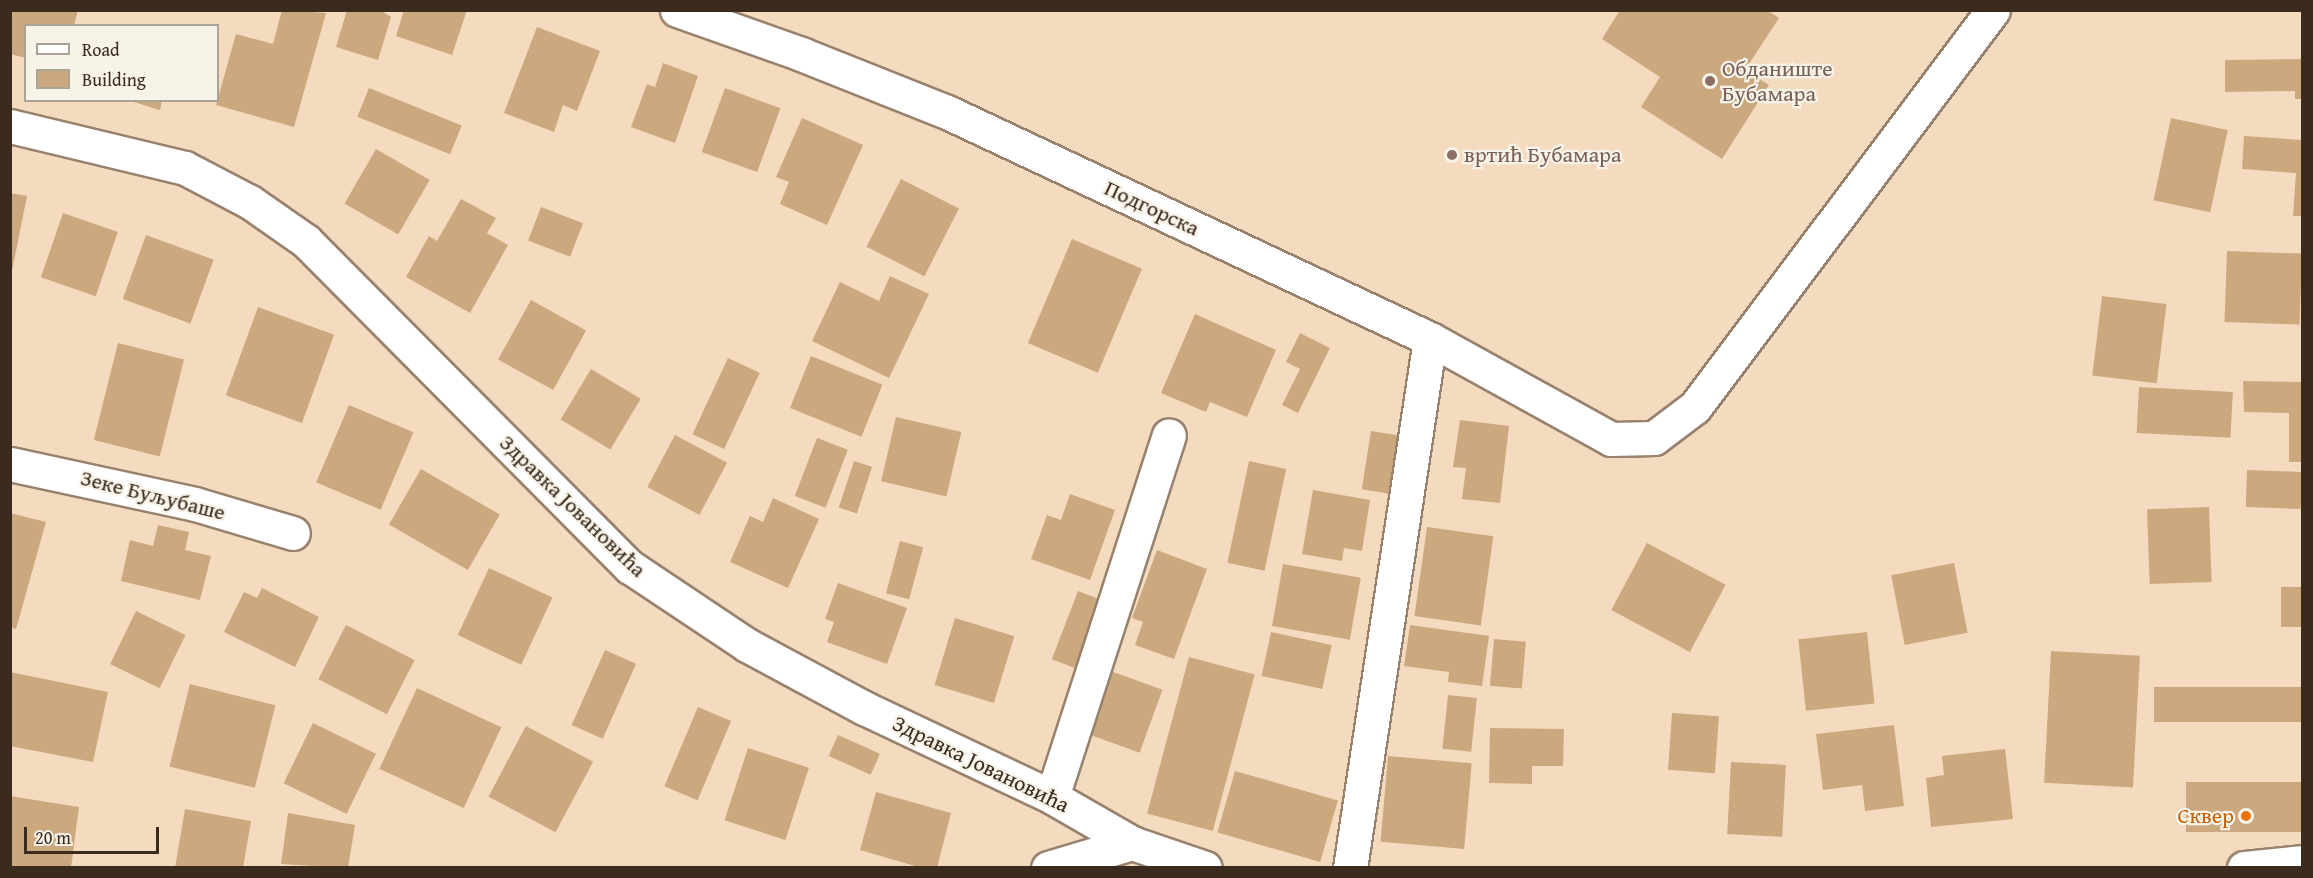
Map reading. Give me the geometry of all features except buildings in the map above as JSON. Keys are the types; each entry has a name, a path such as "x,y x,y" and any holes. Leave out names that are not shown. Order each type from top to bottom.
{"street":[{"name":"Подгорска","path":"677,10 801,54 947,112 1430,339 1611,439 1654,438 1695,406 1993,10"},
{"name":"Здравка Јовановића","path":"10,126 185,168 250,202 306,241 630,567 747,645 864,708 1052,797 1132,843 1205,867"},
{"path":"1350,867 1430,339"},
{"path":"1052,797 1169,435"},
{"name":"Зеке Буљубаше","path":"10,464 195,504 293,533"},
{"path":"1048,867 1132,843"},
{"path":"2244,867 2302,862"}],"place":[{"name":"Обданиште Бубамара","path":"1710,81"},
{"name":"вртић Бубамара","path":"1452,155"},
{"name":"Сквер","path":"2246,816"}]}
